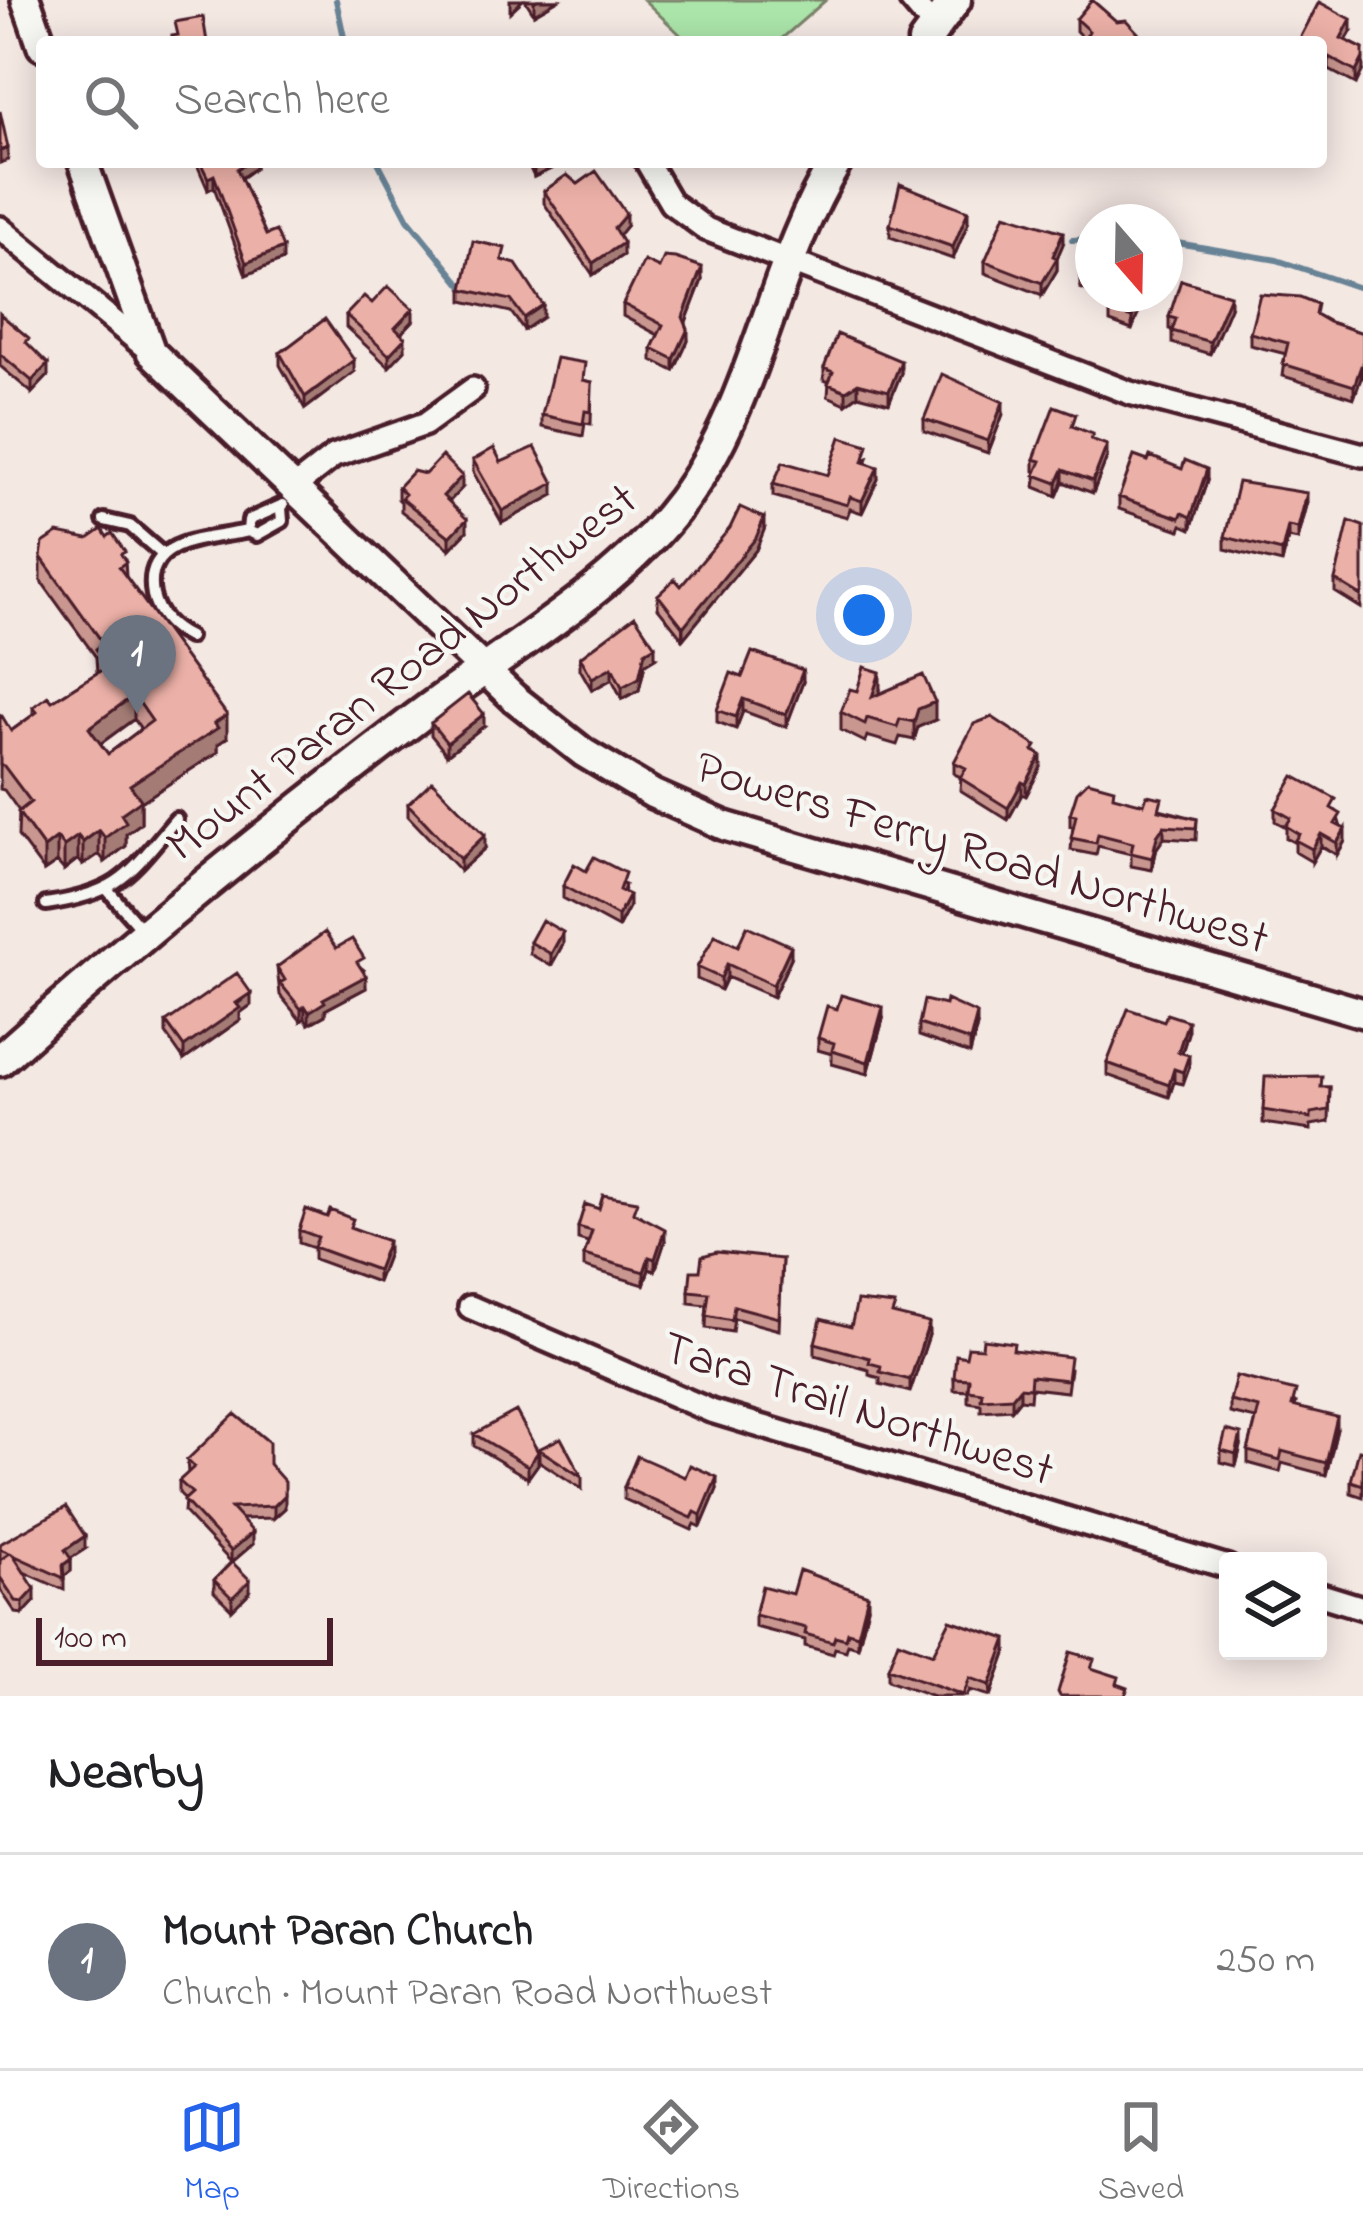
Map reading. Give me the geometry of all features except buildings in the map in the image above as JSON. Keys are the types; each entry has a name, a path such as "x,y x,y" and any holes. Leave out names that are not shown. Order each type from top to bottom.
{"main road":[{"path":"930,35 955,0"},
{"name":"Mount Paran Road Northwest","path":"4,1048 144,932 628,557 682,501 726,423 789,259 833,168"}],"street":[{"path":"26,0 39,36"},
{"path":"911,0 930,35"},
{"name":"Powers Ferry Road Northwest","path":"85,168 151,352 291,496 483,670 584,753 653,794 724,826 1363,1013"},
{"path":"649,168 665,195 690,220 1130,393 1363,454"},
{"path":"0,228 151,352"},
{"path":"291,496 334,456 425,424 473,388"},
{"name":"Tara Trail Northwest","path":"470,1307 711,1411 1219,1564"},
{"path":"1327,1597 1363,1608"}],"lane":[{"path":"248,531 249,520 291,496"},
{"path":"189,637 163,619 157,606 152,574 161,553 177,544 248,531 257,535 282,520 291,496"},
{"path":"104,520 130,526 161,553"},
{"path":"46,904 93,897 127,876 176,819"},
{"path":"107,889 144,932"}],"green space":[{"path":"644,0 826,0 785,36 682,36"}],"waterway":[{"path":"336,0 344,36"},
{"path":"381,168 408,219 464,288"},
{"path":"1183,244 1277,260 1363,289"}],"place":[{"name":"Mount Paran Church","path":"137,714"}]}
